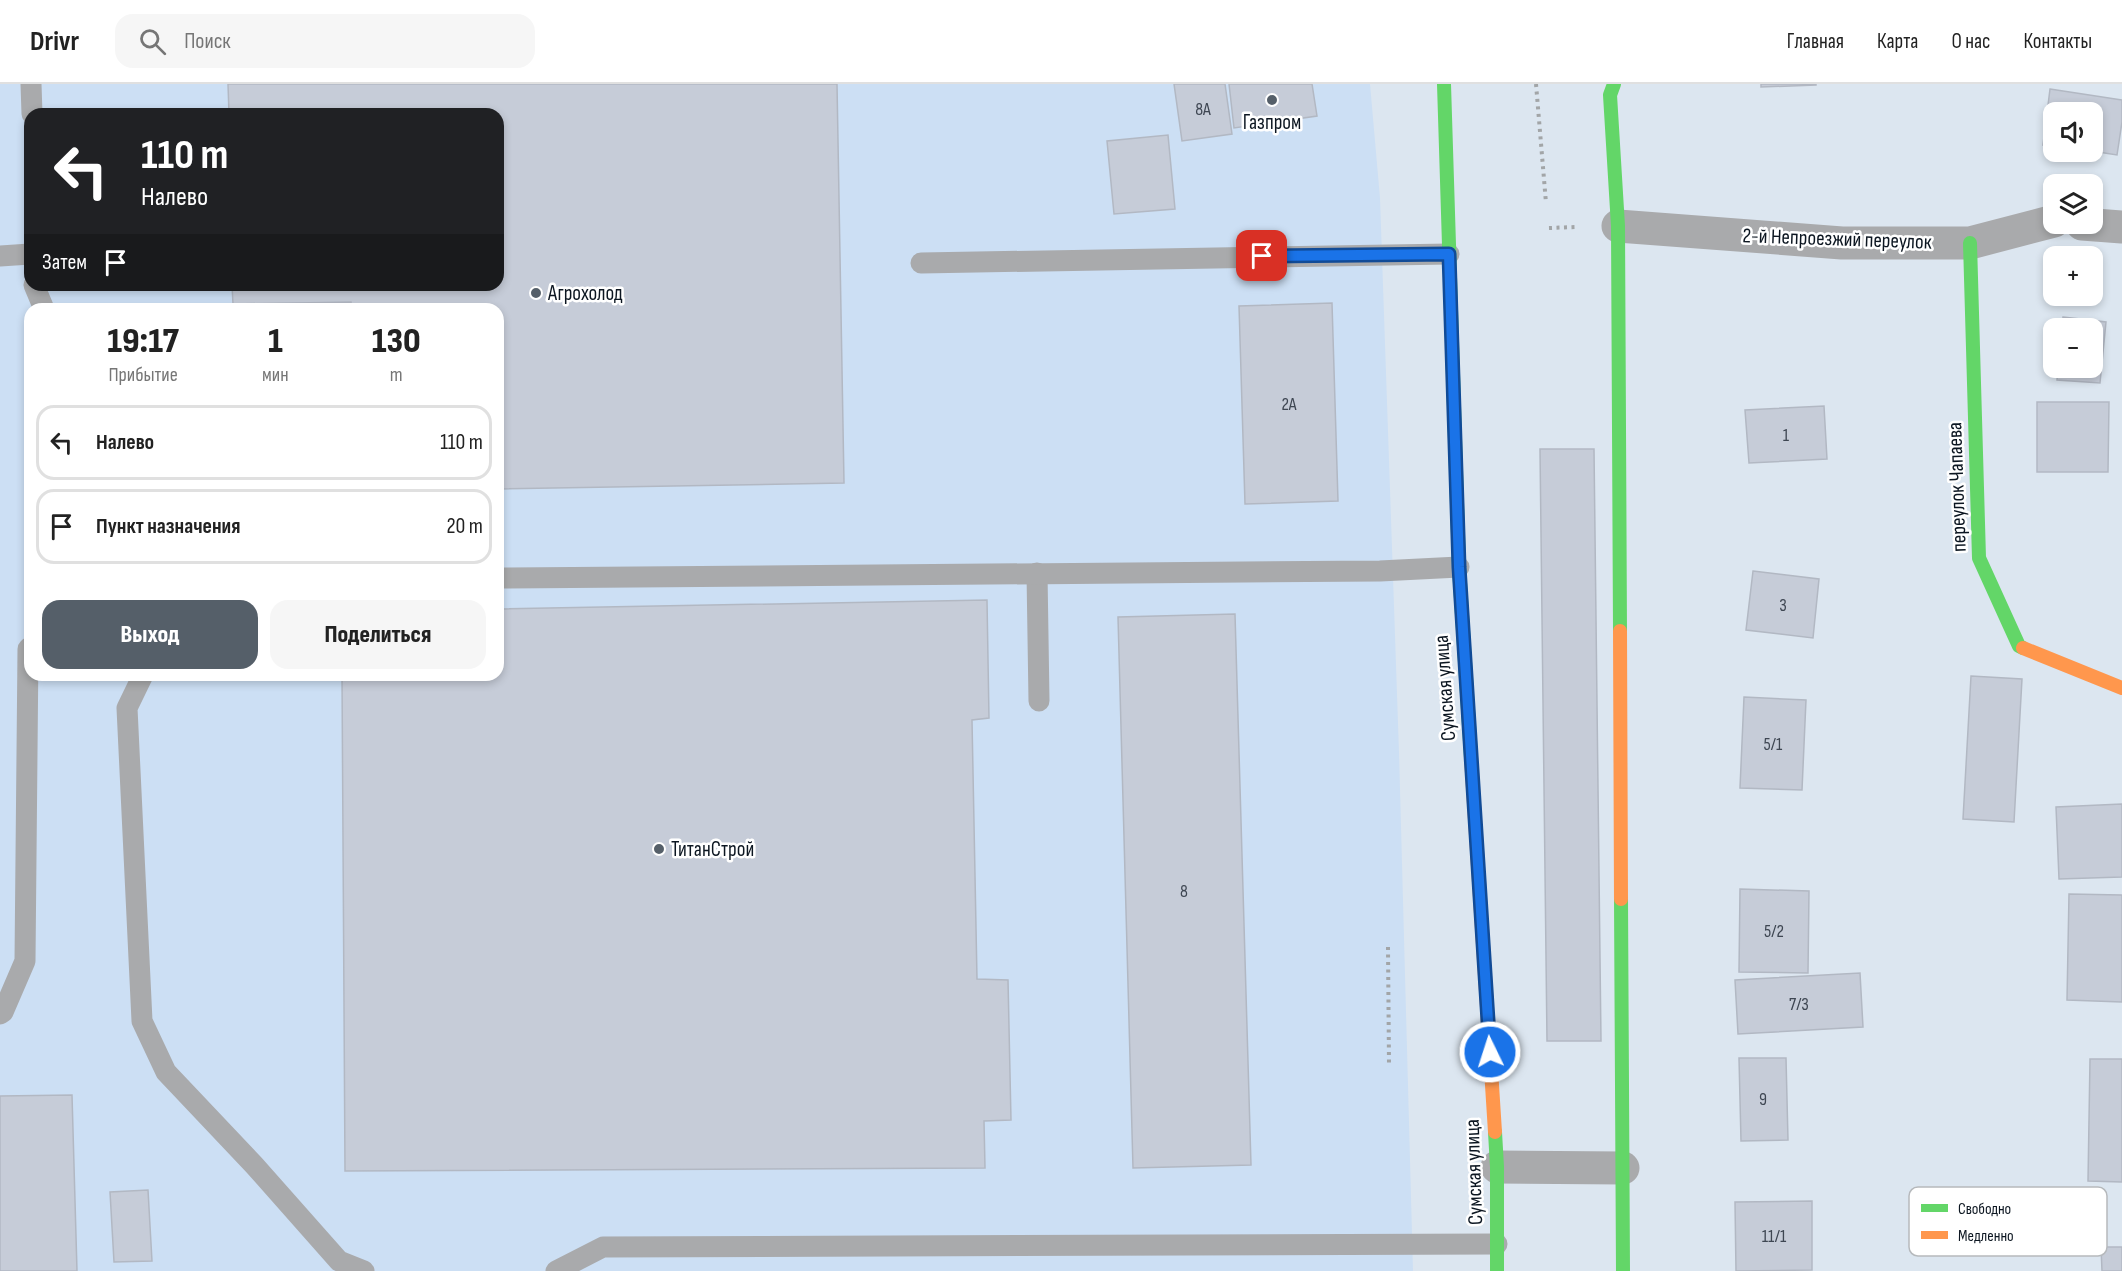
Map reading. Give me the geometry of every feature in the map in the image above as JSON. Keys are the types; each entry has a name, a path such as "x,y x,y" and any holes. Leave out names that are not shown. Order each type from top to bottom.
{"street":[{"path":"1439,84 1444,102"},
{"path":"1444,84 1444,102"},
{"path":"1614,84 1610,94 1618,226 1623,1271"},
{"name":"Сумская улица","path":"1444,102 1459,567 1497,1167 1497,1271"},
{"name":"2-й Непроезжий переулок","path":"1618,226 1842,243 1970,243 2043,224"},
{"path":"2103,224 2121,224"},
{"name":"переулок Чапаева","path":"1970,243 1980,558 2019,646 2122,688"},
{"path":"1497,1167 1623,1168"}],"lane":[{"path":"32,84 32,108"},
{"path":"0,256 24,254"},
{"path":"921,263 1449,254"},
{"path":"504,578 1380,571 1459,567"},
{"path":"1037,573 1039,701"},
{"path":"0,1014 3,1012 25,961 28,681"},
{"path":"140,681 127,708 142,1021 166,1072 254,1165 339,1261 364,1271"},
{"path":"556,1271 603,1247 1497,1244"}],"path":[{"path":"1536,84 1546,203"},
{"path":"1388,948 1389,1064"}],"shaded area":[{"path":"0,84 1370,84 1380,198 1399,752 1413,1271 0,1271"}],"building":[{"name":"Агрохолод","path":"228,84 837,84 844,483 504,489 504,303 233,303 232,291 504,291 504,108 229,108"},
{"name":"Газпром","path":"1174,84 1225,84 1232,134 1182,141"},
{"name":"Газпром","path":"1229,84 1312,84 1317,116 1234,128"},
{"path":"1761,84 1816,84 1816,85 1761,87"},
{"path":"2050,89 2122,100 2122,122 2117,155 2103,153 2103,102 2048,102"},
{"path":"1168,135 1175,209 1114,214 1107,141"},
{"path":"1332,303 1338,501 1245,504 1239,306"},
{"path":"2103,322 2106,322 2103,352"},
{"path":"2057,378 2100,378 2100,383 2057,380"},
{"path":"2037,402 2109,402 2108,472 2037,472"},
{"path":"1824,406 1827,459 1749,463 1745,410"},
{"path":"1540,449 1594,449 1601,1041 1547,1041"},
{"path":"1753,571 1819,579 1813,638 1746,630"},
{"name":"ТитанСтрой","path":"987,600 989,718 972,720 977,979 1008,980 1011,1120 984,1121 985,1168 345,1171 342,681 504,681 504,609"},
{"path":"1235,614 1251,1165 1133,1168 1118,617"},
{"path":"1971,676 2022,679 2014,822 1963,819"},
{"path":"1744,697 1806,700 1802,790 1740,788"},
{"path":"2122,804 2122,877 2059,879 2056,807"},
{"path":"1740,889 1809,891 1808,973 1739,972"},
{"path":"2069,894 2122,895 2122,1002 2067,1000"},
{"path":"1860,973 1863,1027 1738,1034 1735,980"},
{"path":"1739,1058 1786,1058 1788,1140 1741,1141"},
{"path":"2090,1059 2122,1059 2122,1182 2088,1181"},
{"path":"72,1095 77,1271 0,1271 0,1096"},
{"path":"148,1190 152,1261 114,1262 110,1192"},
{"path":"1812,1201 1812,1270 1736,1271 1735,1202"},
{"path":"2107,1247 2122,1247 2122,1271 2102,1271 2101,1256 2107,1256"}],"traffic: fast":[{"path":"1444,84 1459,567 1471,757"},
{"path":"1614,84 1610,95 1618,226 1620,631"},
{"path":"1970,243 1979,558 2019,646 2023,648"},
{"path":"1621,899 1623,1271"},
{"path":"1495,1132 1497,1271"}],"traffic: slow":[{"path":"1620,631 1621,899"},
{"path":"2023,648 2122,688"},
{"path":"1471,757 1495,1132"}],"place":[{"name":"Газпром","path":"1272,100"},
{"name":"Агрохолод","path":"536,293"},
{"name":"ТитанСтрой","path":"659,849"}],"route":[{"path":"1262,256 1449,254 1459,567 1490,1052"}]}
